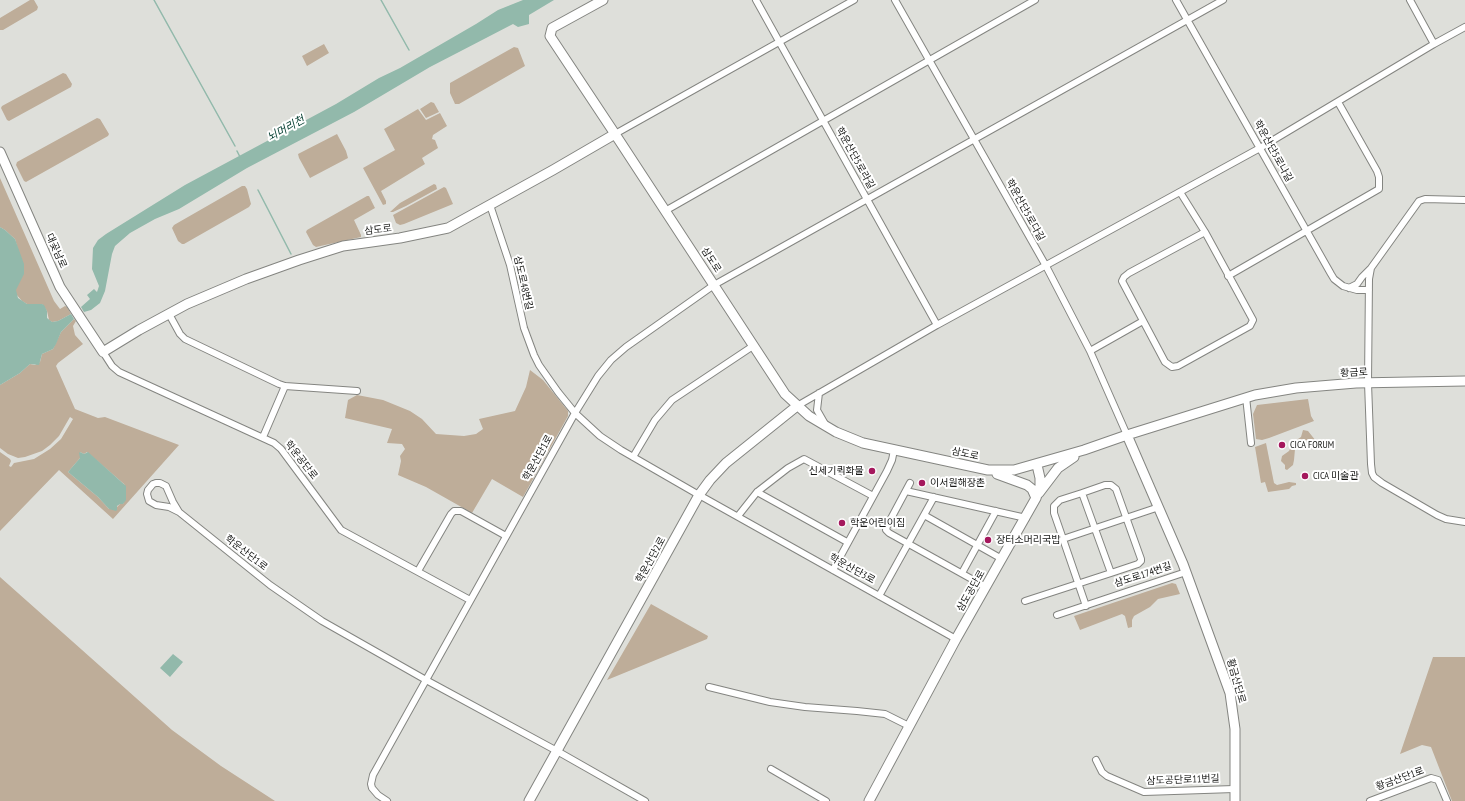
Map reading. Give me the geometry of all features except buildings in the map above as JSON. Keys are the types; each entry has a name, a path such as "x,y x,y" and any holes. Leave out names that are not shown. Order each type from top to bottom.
{"street":[{"path":"603,0 552,28 550,36 616,134 854,0"},
{"name":"학운산단5로라길","path":"756,0 937,325"},
{"name":"학운산단5로다길","path":"895,0 1046,266 1090,351 1126,436"},
{"path":"665,211 1036,0"},
{"name":"학운산단5로나길","path":"1176,0 1334,279 1349,288 1369,290"},
{"name":"학운산단1로","path":"387,801 374,792 371,780 575,413 598,376 619,352 714,285 1223,0"},
{"path":"1410,0 1434,44"},
{"path":"796,406 937,325 1260,148 1465,27"},
{"path":"1228,276 1379,190 1377,171 1338,102"},
{"name":"삼도로","path":"103,352 169,314 205,296 246,279 324,251 348,245 400,238 448,228 616,134 785,394 796,406 809,416 828,427 863,443 975,467 1006,471 1037,465 1246,397"},
{"name":"대곶남로","path":"0,152 60,287 103,352"},
{"path":"1180,192 1204,232 1252,317 1252,323 1172,368 1168,365 1122,283 1124,277 1204,232"},
{"path":"1349,288 1357,284 1371,268 1419,201 1425,199 1465,200"},
{"name":"삼도로48번길","path":"490,205 510,265 524,328 539,365 575,413 605,440 633,457"},
{"path":"1371,268 1369,273 1368,383 1372,473 1374,477 1382,483 1436,515 1446,519 1465,522"},
{"path":"1357,290 1369,301"},
{"path":"169,314 180,334 185,338 279,384 285,386 357,391"},
{"path":"1090,351 1144,321"},
{"path":"633,457 655,420 672,400 753,346"},
{"name":"학운공단로","path":"103,352 114,368 119,372 274,443 281,449 341,530 470,600"},
{"name":"황금로","path":"1246,397 1296,388 1368,383 1465,381"},
{"path":"263,437 285,386"},
{"path":"819,393 817,410 828,427"},
{"path":"1246,397 1251,443"},
{"name":"학운산단2로","path":"529,801 700,495 726,463 796,406"},
{"name":"삼도로174번길","path":"1057,615 1186,572 1159,507 1126,436"},
{"path":"833,570 890,466 894,450"},
{"path":"975,467 1024,483 1032,490 1036,498 1058,468 1084,450"},
{"name":"학운산단3로","path":"633,457 956,639"},
{"path":"738,516 757,492 788,468 804,459 873,496"},
{"name":"삼도공단로","path":"869,801 956,639 1036,498 1040,486 1037,465"},
{"name":"학운산단1로","path":"179,512 172,502 166,486 156,483 150,487 147,494 149,501 156,505 166,506 179,512 232,556 304,610 341,633 426,680"},
{"path":"910,484 886,530 908,544 986,587"},
{"path":"1025,601 1079,584 1138,564 1141,561 1116,489 1113,486 1108,485 1060,500 1054,506 1054,513 1079,584 1086,606"},
{"path":"906,491 1026,518"},
{"path":"757,492 847,542"},
{"path":"1082,493 1111,573"},
{"path":"879,596 934,497"},
{"path":"1063,539 1159,507"},
{"path":"418,572 454,511 461,511 506,536"},
{"path":"962,573 996,511"},
{"path":"924,516 1002,559"},
{"name":"황금산단로","path":"1186,572 1230,693 1235,729 1235,801"},
{"path":"426,680 557,751 644,801"},
{"path":"709,687 770,702 805,707 886,714 909,726"},
{"name":"삼도공단로11번길","path":"1096,760 1102,772 1107,776 1141,792 1155,793 1234,789"},
{"path":"771,769 826,801"},
{"name":"황금산단1로","path":"1370,801 1431,778 1438,780 1447,801"}],"shaded area":[{"path":"30,0 34,0 38,7 37,10 3,30 0,30 0,18"},
{"path":"523,0 554,0 529,15 529,24 518,27 513,24 430,67 354,112 247,168 179,209 155,219 130,233 115,246 105,291 100,303 91,310 84,312 81,307 90,299 87,295 94,289 97,292 99,286 92,269 93,248 98,240 106,234 185,185 336,104 498,10"},
{"path":"324,44 329,53 307,66 302,56"},
{"path":"514,47 518,48 525,66 459,104 455,104 450,93 450,83"},
{"path":"63,73 66,74 72,84 71,87 9,121 7,120 1,108 2,106"},
{"path":"431,102 434,103 439,112 426,118 420,109"},
{"path":"418,109 426,120 440,113 447,126 433,135 432,139 435,140 438,148 422,158 425,164 381,191 386,201 386,204 383,205 363,168 395,150 384,129"},
{"path":"97,118 100,119 109,134 108,136 26,182 24,181 16,165 17,162"},
{"path":"337,134 348,158 310,178 298,154"},
{"path":"0,178 54,301 60,309 65,306 67,307 71,314 58,321 52,322 49,320 47,311 42,304 27,304 16,294 16,287 24,271 15,239 0,227"},
{"path":"434,184 436,185 437,189 406,206 390,212 400,203"},
{"path":"242,186 245,186 247,189 251,204 249,207 184,244 178,241 172,228 174,225"},
{"path":"444,187 446,188 453,204 404,224 400,225 396,223 393,215"},
{"path":"369,196 375,208 354,220 361,237 316,247 313,245 306,232 307,230"},
{"path":"0,227 15,239 24,264 24,274 16,290 18,298 27,304 44,305 47,311 47,318 52,322 58,321 71,314 74,319 61,332 53,349 42,354 39,365 30,364 20,373 0,385"},
{"path":"74,319 76,321 73,326 75,335 83,344 56,366 75,409 98,418 105,417 179,445 113,519 59,470 0,531 0,452 10,459 11,461 9,466 11,467 14,463 34,459 50,449 61,439 73,419 70,417 59,436 42,451 18,458 8,454 0,448 0,385 20,373 30,364 35,365 40,362 42,354 53,349 61,332","holes":["80,452 84,454 87,452 124,484 126,488 123,504 109,509 98,497 68,472 80,458"]},
{"path":"530,370 543,380 568,411 568,416 523,497 492,479 472,513 426,487 398,475 401,461 400,456 405,449 402,444 387,443 392,429 345,418 348,400 357,395 383,400 410,411 422,419 436,434 464,436 476,434 483,429 479,419 515,411 526,387"},
{"path":"1308,399 1311,416 1314,421 1269,438 1262,440 1256,439 1253,414 1257,405"},
{"path":"1303,430 1308,431 1320,446 1316,449 1308,440 1302,441 1295,449 1293,465 1287,470 1281,461 1282,456 1289,451 1295,441 1301,437"},
{"path":"1266,443 1274,483 1277,485 1289,482 1296,483 1296,485 1289,489 1268,492 1265,482 1261,483 1255,447"},
{"path":"80,452 84,454 88,452 126,486 126,500 123,504 117,506 116,511 109,509 98,497 68,472 80,458"},
{"path":"0,577 172,730 221,766 275,801 0,801"},
{"path":"1172,583 1176,584 1180,594 1158,599 1150,607 1134,616 1132,620 1132,627 1128,628 1125,616 1122,614 1080,630 1074,616"},
{"path":"651,604 708,636 707,639 607,680"},
{"path":"173,654 183,662 170,677 160,668"},
{"path":"1433,657 1465,657 1465,801 1452,801 1431,747 1422,745 1400,754"}],"waterway":[{"path":"154,0 235,146"},
{"path":"381,0 409,50"},
{"path":"237,151 240,157"},
{"path":"258,190 291,254"}],"place":[{"name":"CICA FORUM","path":"1282,445"},
{"name":"신세기퀵화물","path":"872,471"},
{"name":"CICA 미술관","path":"1305,476"},
{"name":"이서원해장촌","path":"922,483"},
{"name":"학운어린이집","path":"842,523"},
{"name":"장터소머리국밥","path":"988,540"}],"water label":[{"name":"뇌머리천","path":"286,129"}]}
